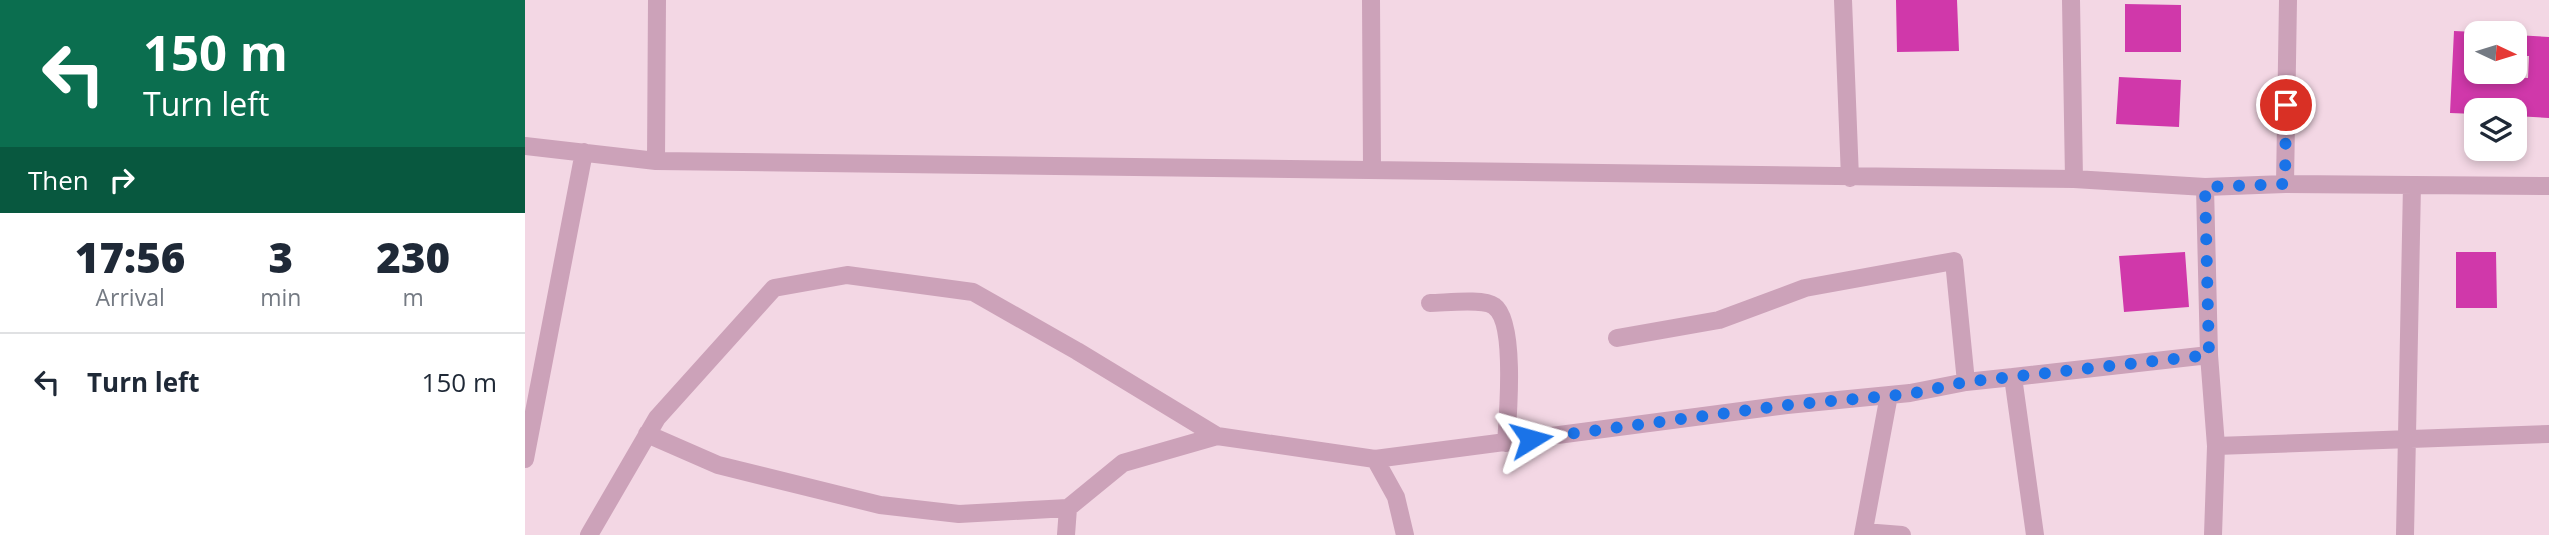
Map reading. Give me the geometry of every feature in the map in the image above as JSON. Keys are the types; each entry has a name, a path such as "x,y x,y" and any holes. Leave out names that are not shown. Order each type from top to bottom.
{"street":[{"path":"656,161 657,0"},
{"path":"1371,0 1372,169"},
{"path":"1843,0 1850,178"},
{"path":"2071,0 2074,179"},
{"path":"2285,184 2288,0"},
{"path":"525,146 656,161 2074,179 2205,187 2285,184 2549,186"},
{"path":"525,459 584,152"},
{"path":"2405,535 2412,186"},
{"path":"2205,187 2209,355 2215,446 2213,535"},
{"path":"1617,338 1719,320 1805,289 1954,261 1965,382"},
{"path":"589,535 657,418 774,288 848,275 972,292 1077,351 1217,436 1375,458 1506,443 1664,420 1910,394 1965,382 2209,355"},
{"path":"1430,303 1483,302 1493,305 1502,314 1507,330 1509,388 1506,443"},
{"path":"2013,377 2035,535"},
{"path":"1889,395 1864,534 1902,535"},
{"path":"647,434 718,465 880,505 958,514 1068,508 1123,463 1217,436"},
{"path":"2215,446 2549,434"},
{"path":"1375,458 1396,497 1405,535"},
{"path":"1066,535 1068,508"}],"building":[{"path":"1896,0 1957,0 1959,51 1897,52"},
{"path":"2125,4 2181,5 2181,52 2125,52"},
{"path":"2454,31 2464,31 2464,84 2527,84 2527,36 2549,37 2549,118 2527,117 2527,98 2464,98 2464,114 2450,113"},
{"path":"2119,77 2181,80 2179,127 2116,124"},
{"path":"2185,252 2189,307 2124,312 2119,256"},
{"path":"2456,252 2496,252 2497,308 2456,308"}],"route":[{"path":"1531,439 1787,405 1910,394 1965,382 2209,355 2205,187 2285,184 2286,105"}]}
